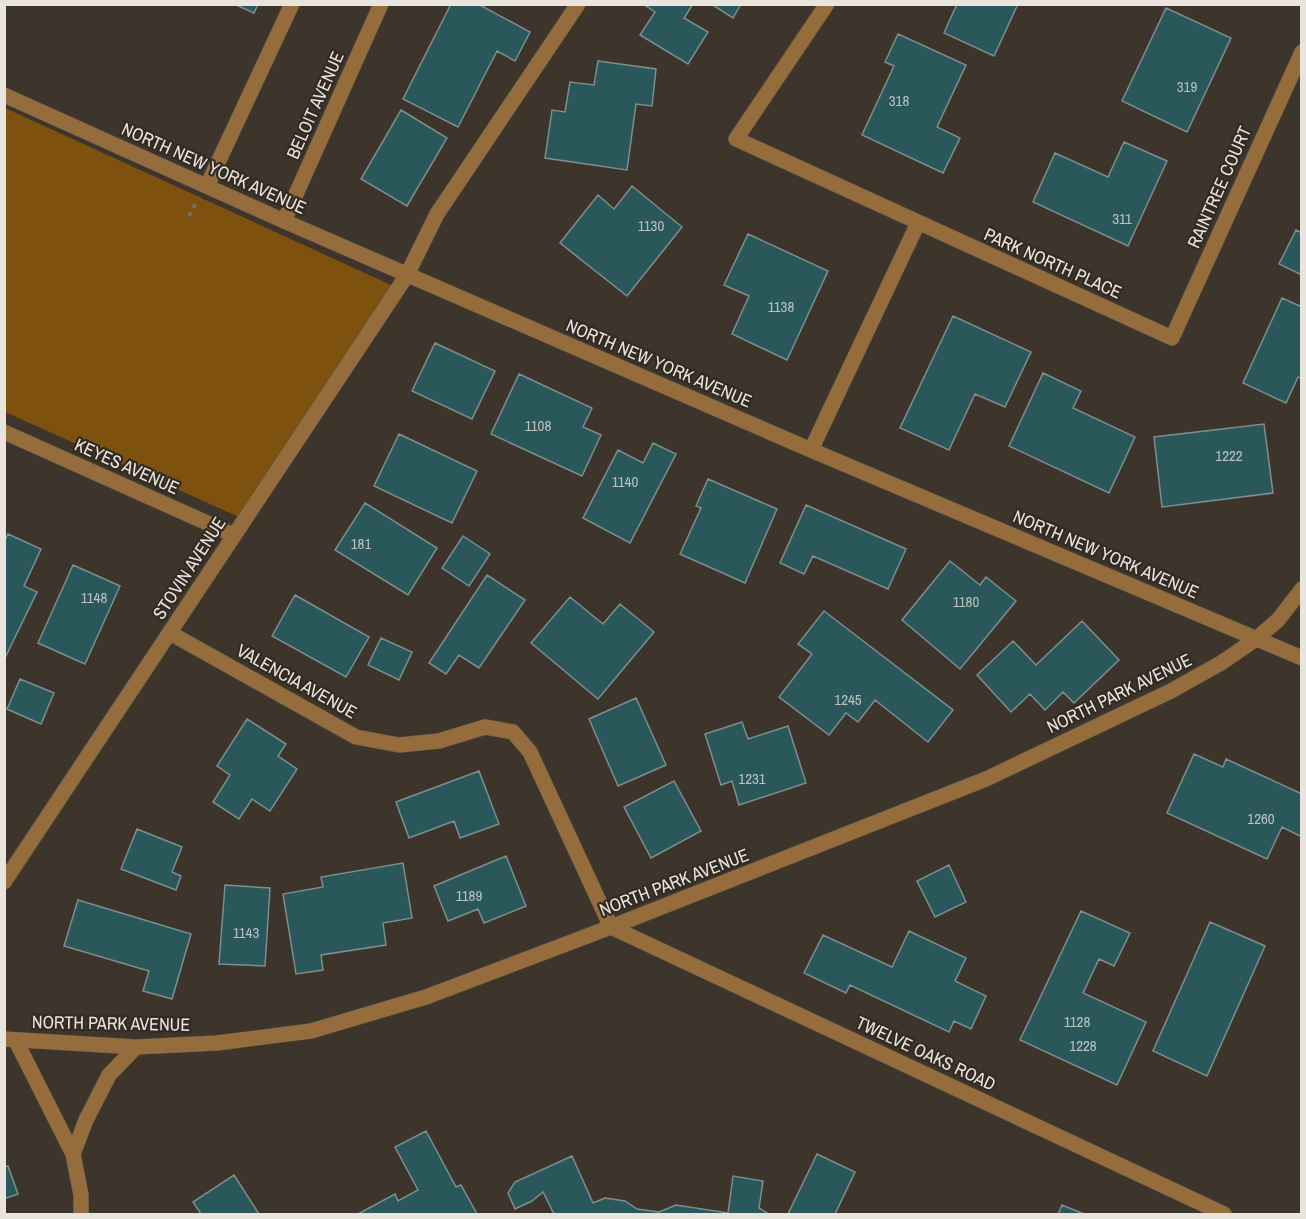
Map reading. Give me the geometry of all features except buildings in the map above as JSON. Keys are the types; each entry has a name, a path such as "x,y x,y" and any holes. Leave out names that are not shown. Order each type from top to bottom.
{"street":[{"path":"207,186 292,4"},
{"name":"BELOIT AVENUE","path":"284,221 381,4"},
{"name":"STOVIN AVENUE","path":"4,882 407,275 437,214 578,4"},
{"name":"PARK NORTH PLACE","path":"827,4 736,139 1172,338"},
{"name":"RAINTREE COURT","path":"1172,338 1302,52"},
{"name":"NORTH NEW YORK AVENUE","path":"4,94 407,275 811,450 1302,658"},
{"path":"811,450 918,223"},
{"name":"KEYES AVENUE","path":"4,432 234,535"},
{"name":"NORTH PARK AVENUE","path":"10,1040 136,1047 217,1043 311,1031 426,997 967,788 1171,691 1221,663 1256,639 1278,620 1302,589"},
{"name":"VALENCIA AVENUE","path":"170,633 356,737 399,745 439,741 484,727 513,732 530,752 611,927"},
{"name":"TWELVE OAKS ROAD","path":"611,927 1224,1215"},
{"path":"10,1040 73,1154 81,1195 81,1215"},
{"path":"73,1154 86,1120 109,1075 136,1047"}],"shaded area":[{"path":"5,108 391,285 239,517 5,412"}]}
